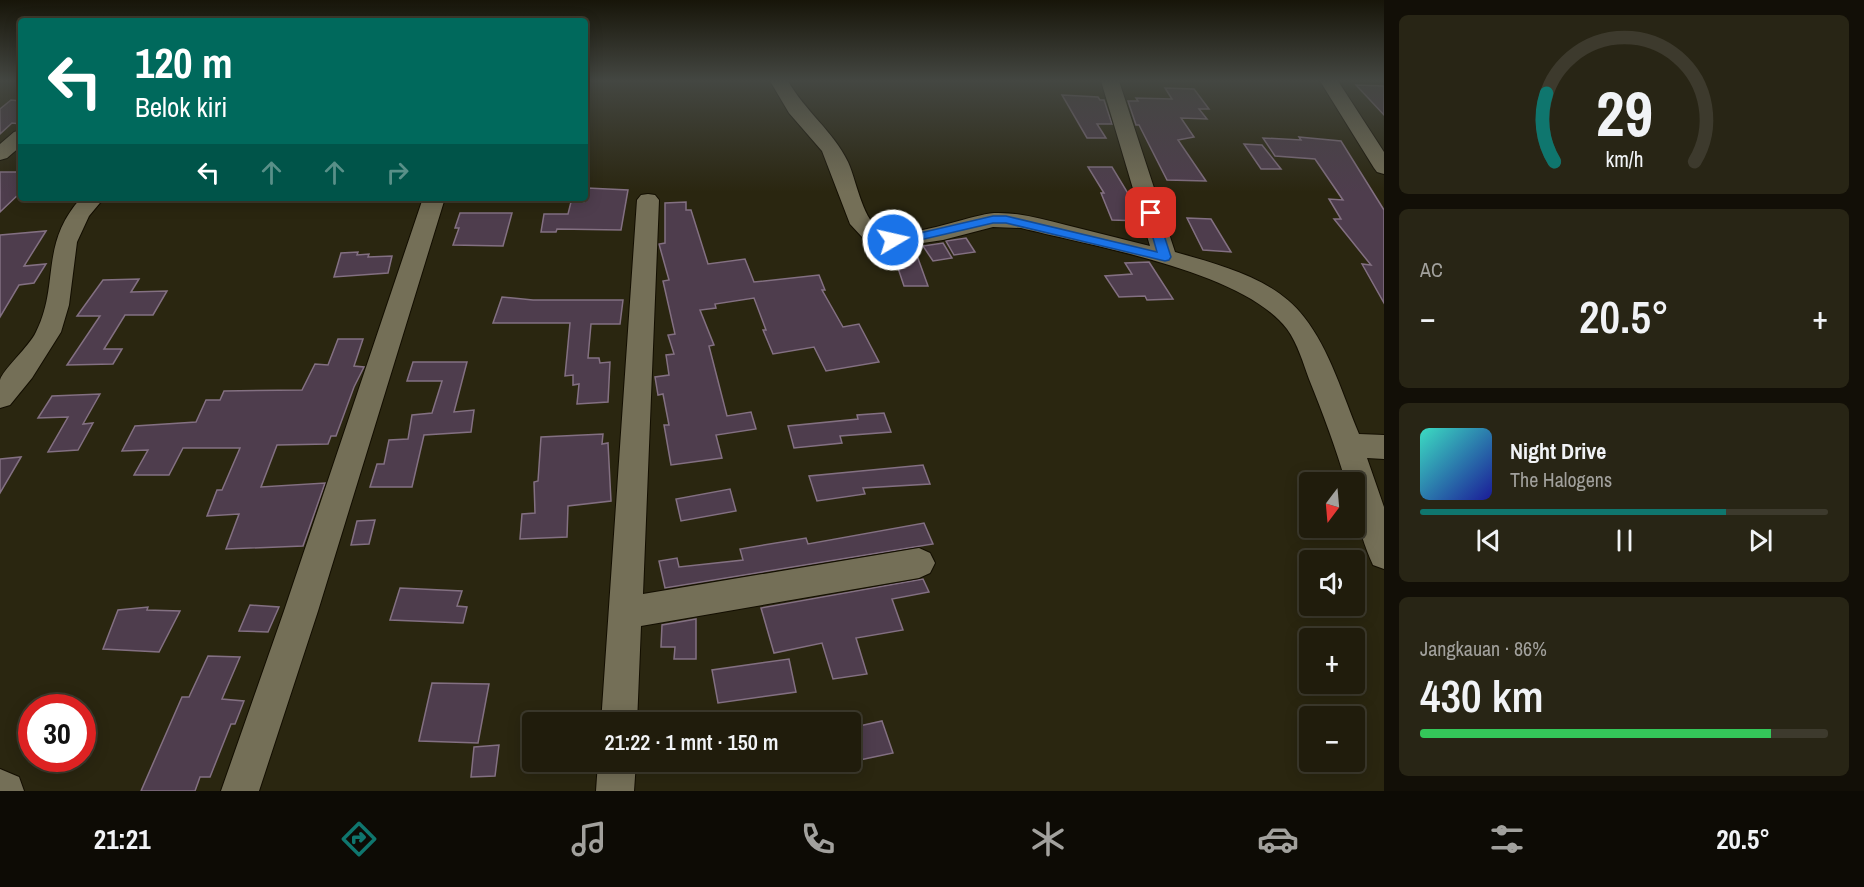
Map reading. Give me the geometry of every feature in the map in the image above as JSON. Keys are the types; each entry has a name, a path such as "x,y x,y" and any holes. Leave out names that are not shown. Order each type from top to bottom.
{"street":[{"path":"804,118 831,149 843,172 862,226 885,239 907,239 1006,219 1165,257 1247,285 1265,295 1300,327 1349,444 1384,555"},
{"path":"1122,118 1165,257"},
{"path":"1352,118 1384,168"},
{"path":"0,154 18,139"},
{"path":"620,712 648,200"},
{"path":"0,398 36,353 53,323 66,237 73,223 91,201"},
{"path":"240,791 301,611 433,201"},
{"path":"1349,444 1384,447"},
{"path":"625,613 919,563"},
{"path":"615,791 616,772"}],"building":[{"path":"0,118 18,118 18,124 12,123 0,134"},
{"path":"1075,118 1110,118 1112,124 1097,124 1106,138 1087,138"},
{"path":"1134,118 1206,118 1181,118 1194,137 1178,140 1206,181 1167,180 1139,125 1136,125"},
{"path":"1299,137 1341,141 1384,210 1384,303 1362,264 1371,265 1334,219 1341,219 1329,199 1343,200 1315,159 1275,156 1263,138 1301,140"},
{"path":"1244,144 1262,145 1281,169 1261,169"},
{"path":"1088,167 1112,167 1132,200 1140,221 1112,220 1101,193 1104,193"},
{"path":"0,172 18,172 18,195 0,212"},
{"path":"588,188 628,190 621,230 557,229 556,232 541,232 544,214 568,214 571,202 588,201"},
{"path":"686,202 686,210 691,210 708,264 745,259 754,282 819,275 825,290 822,290 843,327 859,324 879,362 826,371 814,347 773,354 754,298 715,304 716,308 700,310 714,345 709,346 727,416 751,412 756,429 716,435 722,458 671,465 664,425 669,425 663,394 658,395 655,377 669,375 666,355 674,354 668,335 675,334 663,281 669,280 659,244 665,243 665,203"},
{"path":"460,213 512,213 503,246 453,245 459,228 455,228"},
{"path":"1187,218 1211,219 1231,252 1203,250"},
{"path":"46,231 24,266 46,264 34,283 19,285 0,317 0,235"},
{"path":"966,238 975,252 954,255 946,241"},
{"path":"943,243 952,258 933,261 923,246"},
{"path":"892,250 915,250 928,286 904,286"},
{"path":"358,252 357,255 369,254 368,257 392,256 388,273 334,277 341,253"},
{"path":"1149,262 1173,299 1147,300 1145,296 1119,297 1105,276 1132,274 1125,263"},
{"path":"139,279 131,292 167,291 153,315 125,315 104,349 122,349 113,364 67,365 100,316 77,316 103,280"},
{"path":"502,297 533,300 623,300 620,324 591,324 588,358 599,358 600,363 610,362 608,402 577,404 579,384 573,385 573,375 565,376 570,323 493,323"},
{"path":"338,339 363,339 354,366 364,367 336,436 331,436 328,444 277,445 261,487 325,483 303,546 226,549 239,514 207,516 217,490 222,490 240,448 183,448 169,475 134,475 148,450 122,451 135,426 196,422 206,400 220,400 224,391 302,390 315,364 328,365"},
{"path":"413,362 467,362 454,412 474,410 471,432 424,435 412,487 370,487 377,464 384,464 389,440 408,439 412,415 432,413 442,381 407,381"},
{"path":"100,394 83,424 93,423 78,450 48,452 68,417 38,418 52,396"},
{"path":"884,413 891,432 840,436 842,443 794,448 788,426 858,419 857,415"},
{"path":"603,434 602,444 608,443 611,501 568,506 567,537 520,539 522,514 535,513 534,482 538,481 541,437"},
{"path":"21,457 0,493 0,459"},
{"path":"923,465 930,484 863,488 865,494 817,501 809,476"},
{"path":"730,489 736,511 681,521 676,499"},
{"path":"375,520 369,544 351,545 357,521"},
{"path":"924,523 933,544 665,588 659,561 677,558 679,567 743,560 740,549 806,538 808,544"},
{"path":"923,579 929,592 892,599 903,630 856,638 867,674 833,679 822,643 774,653 761,608"},
{"path":"400,588 462,591 457,606 467,607 463,623 390,620"},
{"path":"250,605 279,607 268,632 239,631"},
{"path":"148,607 147,610 180,611 159,652 103,649 118,610"},
{"path":"696,619 696,659 674,659 675,647 661,647 662,625"},
{"path":"208,656 240,657 222,699 244,701 235,724 231,724 210,777 200,777 195,791 141,791 182,697 189,697"},
{"path":"789,659 796,692 718,703 712,670"},
{"path":"432,683 489,684 478,743 419,741"},
{"path":"882,721 893,753 861,760 861,726"},
{"path":"499,745 495,776 471,777 474,747"}],"route":[{"path":"893,240 1006,219 1165,257 1151,213"}]}
